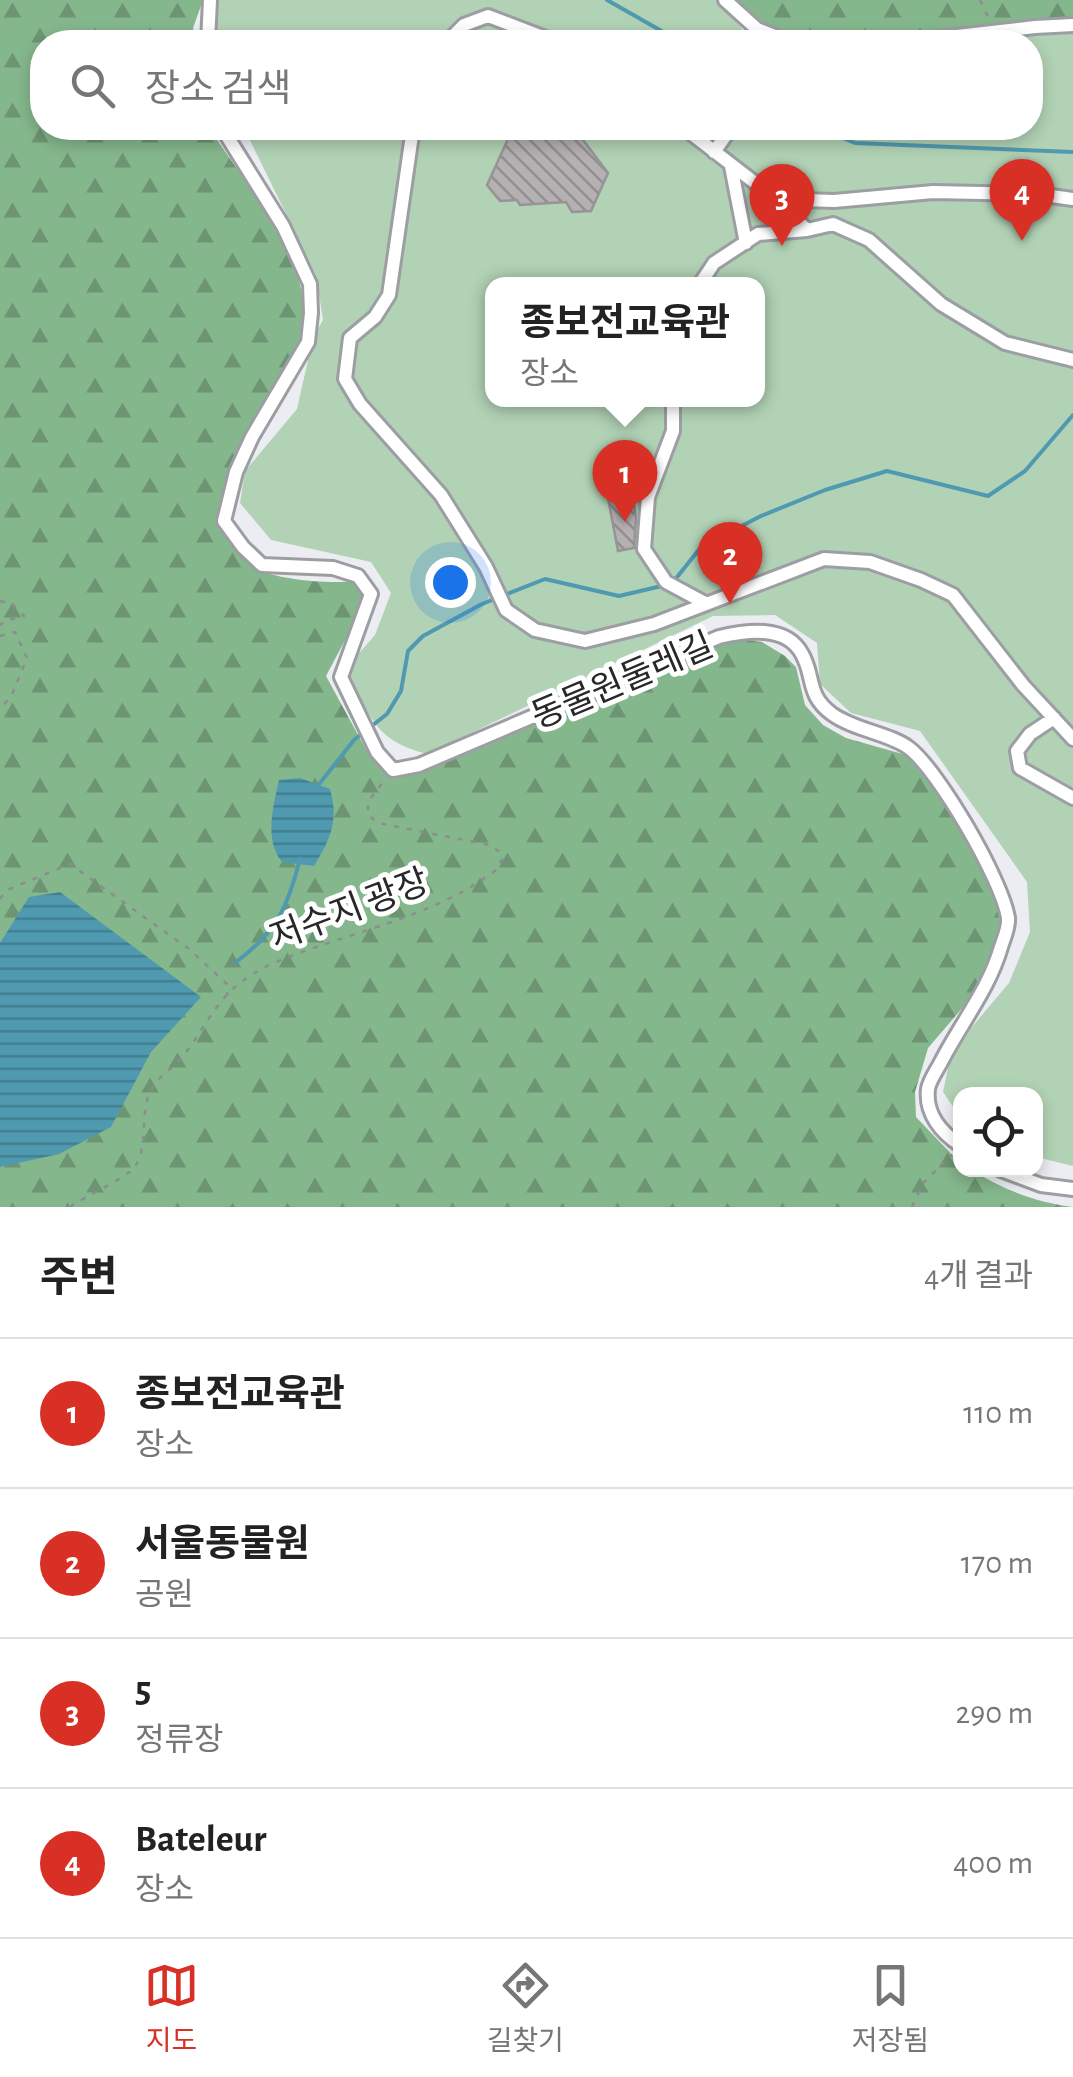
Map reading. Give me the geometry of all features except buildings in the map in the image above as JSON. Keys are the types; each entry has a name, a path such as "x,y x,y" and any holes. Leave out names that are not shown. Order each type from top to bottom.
{"street":[{"path":"209,30 210,0"},
{"path":"724,0 762,30"},
{"path":"459,30 488,16 525,30"},
{"path":"1017,30 1073,25"},
{"path":"229,140 283,226 310,284 311,313 308,342 252,437 236,472 224,522 262,565 333,568 358,576 371,594 341,677 377,752 393,770"},
{"path":"411,140 388,295 375,316 350,338 344,378 360,404 441,495 506,610 535,630 586,641 654,624 824,559 870,562 952,595 1073,739"},
{"path":"699,140 776,199 807,230"},
{"path":"714,152 722,140"},
{"path":"730,166 746,243"},
{"path":"776,199 834,201 933,192 1036,194 1073,199"},
{"path":"705,277 714,264 758,234 833,224 869,240 940,304 1005,343 1073,360"},
{"path":"672,407 673,432 648,497 644,550 672,585 705,603"},
{"name":"동물원둘레길","path":"393,770 438,758 719,637 746,630 776,634 792,643 802,654 812,692 830,712 853,726 908,746 956,812 998,884 1009,922 992,976 961,1024 928,1089 933,1119 953,1141"},
{"path":"1054,718 1030,734 1016,750 1020,768 1073,798"},
{"path":"1021,1177 1073,1189"}],"path":[{"path":"980,0 990,20 985,30"},
{"path":"0,601 12,604 24,616 18,620 8,618 0,625"},
{"path":"0,636 15,632 26,658 10,697 0,708"},
{"name":"저수지 광장","path":"70,1207 99,1187 123,1178 135,1166 142,1151 146,1105 156,1080 185,1054 203,1024 235,986 278,962 428,909 496,870 501,853 490,845 378,823 368,815 372,793 393,770"},
{"path":"0,899 7,890 70,864 202,960 228,985 227,997"},
{"path":"912,1207 934,1170 953,1152"}],"green space":[{"path":"0,0 203,0 193,30 30,30 30,140 217,140 278,233 301,286 305,313 302,338 292,362 245,437 220,526 257,569 305,580 353,581 367,599 326,676 369,755 394,779 569,710 695,649 738,639 762,642 785,656 796,667 805,705 823,725 846,738 906,755 952,811 989,867 1001,941 971,998 928,1048 915,1092 916,1117 953,1156 953,1177 983,1177 1034,1199 1073,1207 0,1207"},
{"path":"217,0 718,0 743,30 216,30"},
{"path":"732,0 1073,0 1073,20 971,30 776,30 752,23"},
{"path":"1073,31 1073,1166 1043,1159 1043,1087 953,1087 953,1107 943,1092 949,1063 971,1028 1009,983 1030,932 1027,882 920,731 851,713 820,684 817,643 775,615 713,616 428,754 384,734 345,669 375,635 391,593 371,562 271,540 240,503 245,471 297,409 313,338 323,320 316,275 250,140 1043,140 1043,34"}],"water":[{"path":"300,778 330,789 333,800 332,829 314,866 282,862 273,844 274,801 279,780"},
{"path":"60,892 201,997 151,1052 111,1127 59,1154 0,1167 0,943 29,897"}],"waterway":[{"path":"607,0 660,30"},
{"path":"848,140 1073,152"},
{"path":"674,581 701,547 761,516 887,471 988,496 1025,471 1073,415"},
{"path":"316,788 354,740 387,714 401,691 408,651 423,636 482,604 545,579 619,596 666,585"},
{"path":"236,962 262,940 279,917 300,859"}],"place":[{"name":"Bateleur","path":"1022,241"},
{"name":"5","path":"782,246"},
{"name":"종보전교육관","path":"625,522"},
{"name":"서울동물원","path":"730,604"}]}
